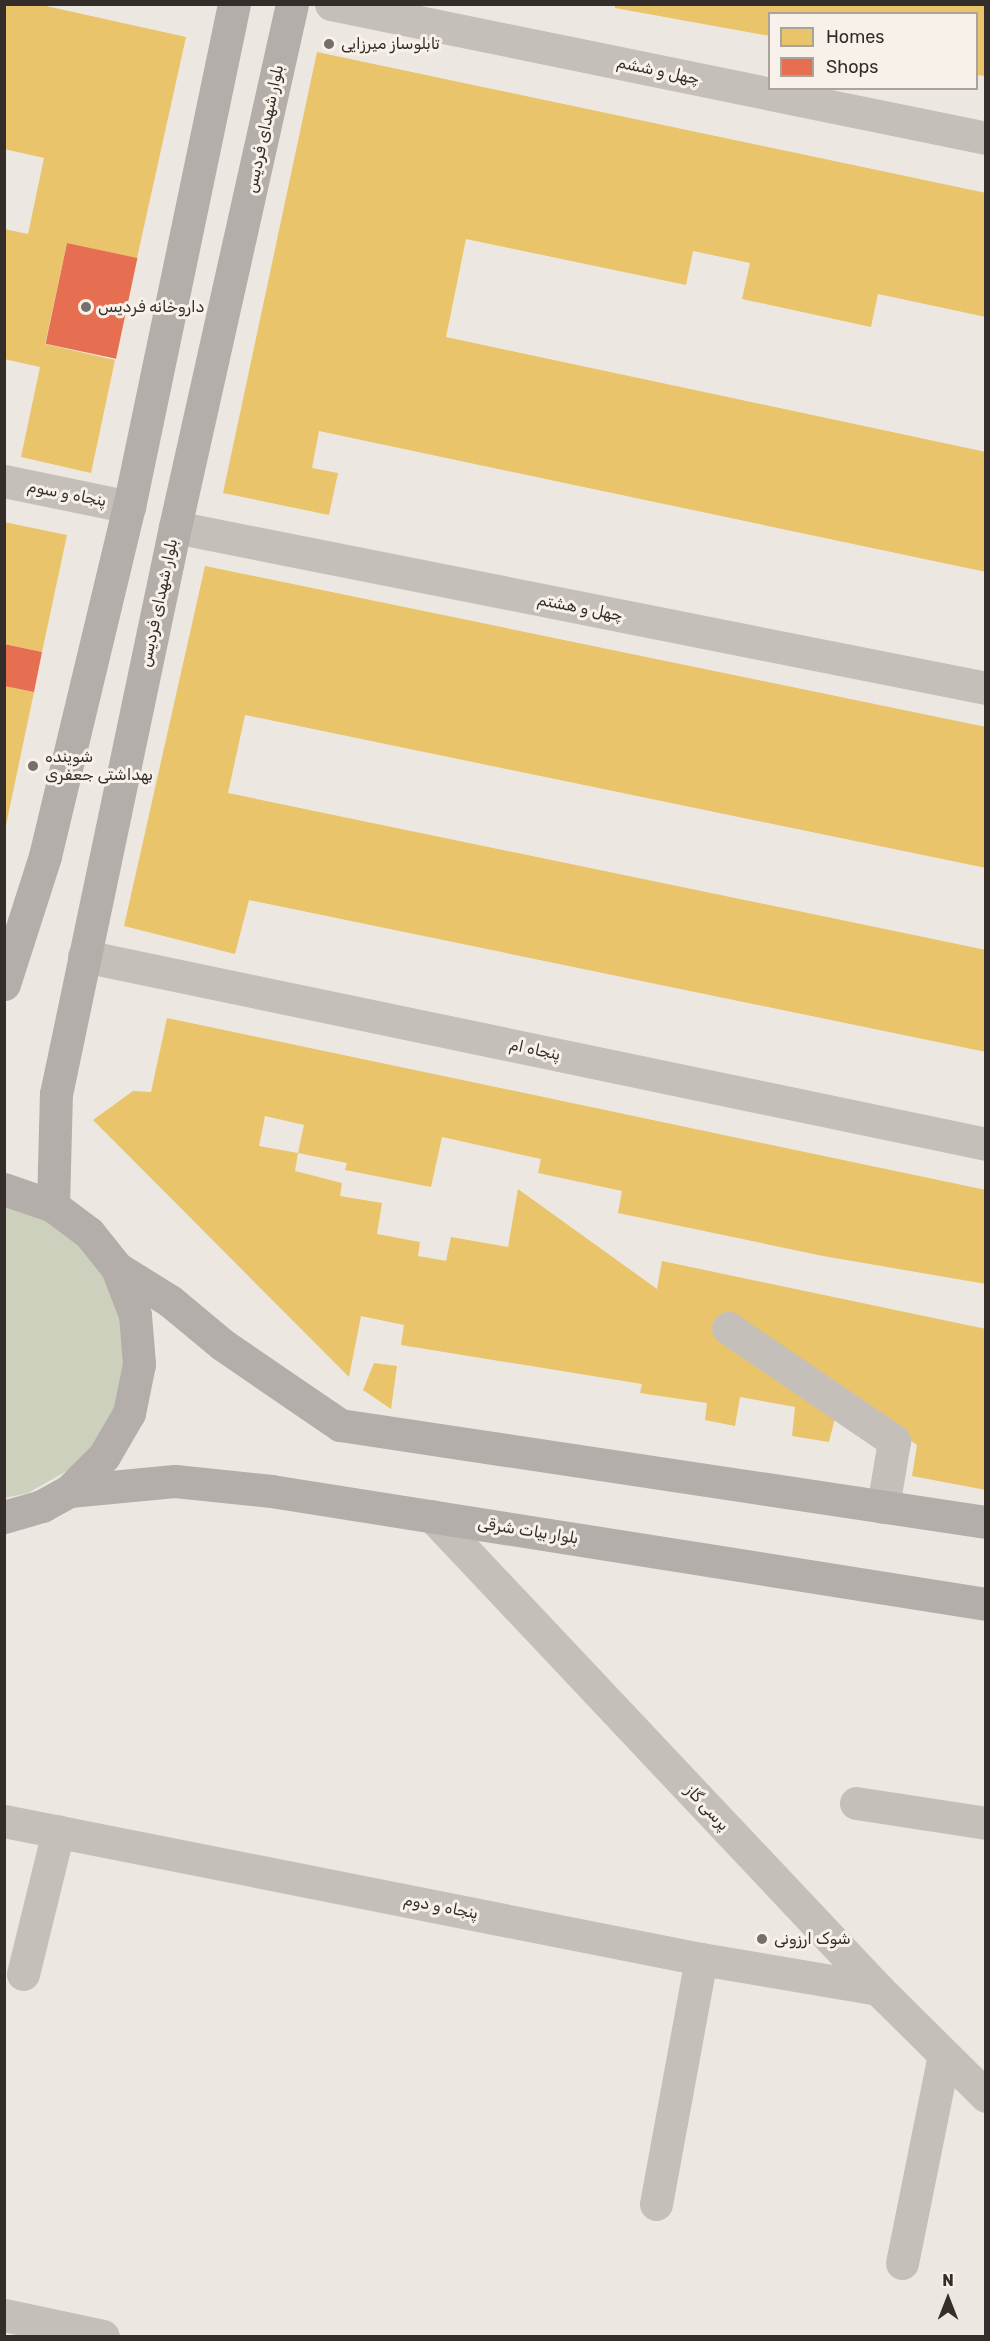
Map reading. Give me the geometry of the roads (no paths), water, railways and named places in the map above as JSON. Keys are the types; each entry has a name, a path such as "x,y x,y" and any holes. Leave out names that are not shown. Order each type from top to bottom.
{"main road":[{"path":"4,984 45,856 129,507 234,4"},
{"name":"بلوار شهدای فردیس","path":"53,1206 56,1094 175,527 292,4"},
{"path":"4,1189 53,1206 89,1233 117,1268 135,1315 137,1374 129,1413 104,1456 69,1491 7,1519"},
{"path":"117,1268 170,1301 232,1351 340,1425 986,1522"},
{"name":"بلوار بیات شرقی","path":"69,1491 175,1481 432,1516 986,1604"}],"street":[{"name":"چهل و ششم","path":"331,4 986,138"},
{"name":"پنجاه و سوم","path":"4,482 129,507"},
{"name":"چهل و هشتم","path":"175,527 986,688"},
{"name":"پنجاه ام","path":"84,956 986,1144"},
{"path":"728,1328 894,1441 883,1507"},
{"name":"پرسی گاز","path":"432,1516 878,1989 986,2096"},
{"path":"856,1803 986,1823"},
{"name":"پنجاه و دوم","path":"4,1821 701,1959 878,1989"},
{"path":"23,1974 58,1831"},
{"path":"656,2204 701,1959"},
{"path":"902,2263 944,2055"},
{"path":"4,2315 103,2337"}],"place":[{"name":"تابلوساز میرزایی","path":"329,44"},
{"name":"داروخانه فردیس","path":"86,307"},
{"name":"شوینده بهداشتی جعفری","path":"33,766"},
{"name":"شوک ارزونی","path":"762,1939"}]}
